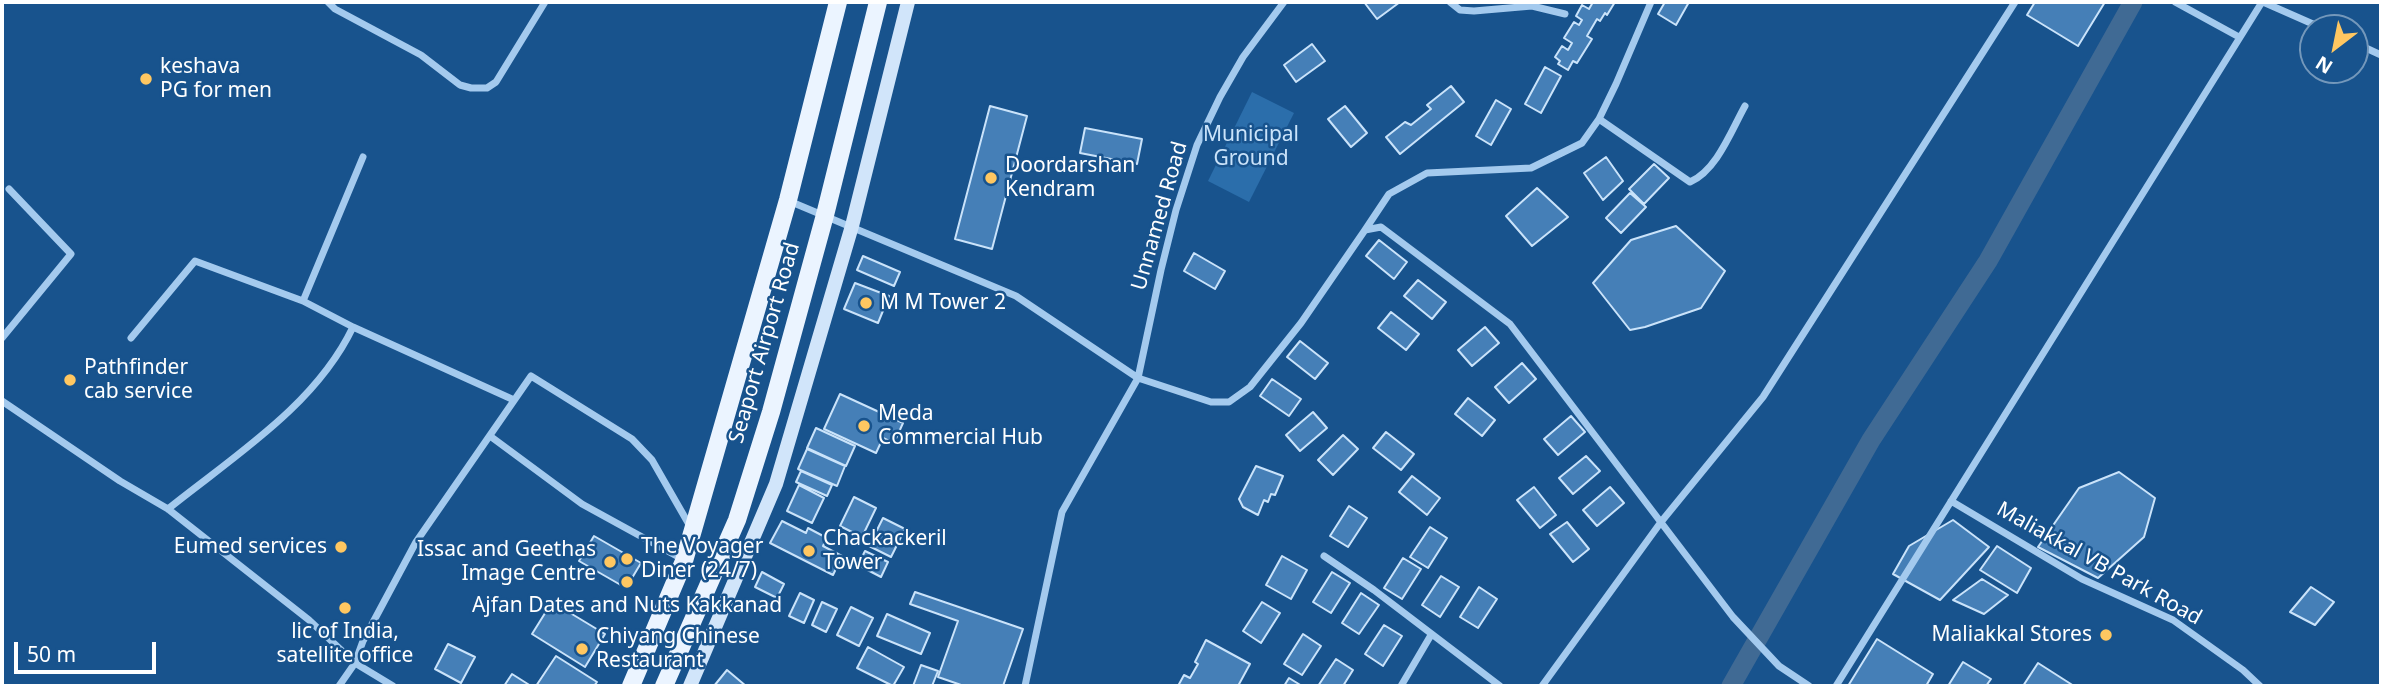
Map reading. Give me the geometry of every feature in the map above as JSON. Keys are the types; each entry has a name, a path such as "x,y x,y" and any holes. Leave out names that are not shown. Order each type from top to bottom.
{"main road":[{"name":"Seaport Airport Road","path":"631,686 684,561 788,200 838,2"},
{"name":"Seaport Airport Road","path":"667,680 737,520 771,412 825,215 878,2"}],"street":[{"path":"328,2 335,9 421,55 460,85 487,88 496,82 545,2"},
{"path":"667,680 688,686 776,484 852,226 908,2"},
{"name":"Unnamed Road","path":"1025,686 1062,512 1138,378 1170,234 1197,145 1243,57 1284,2"},
{"path":"1450,2 1460,10 1532,6 1565,14"},
{"path":"788,200 1016,296 1138,378 1211,402 1229,402 1250,387 1301,323 1389,194 1427,173 1531,168 1582,143 1599,119 1651,2"},
{"path":"1542,686 1661,522 1763,397 2015,2"},
{"path":"2175,2 2239,37"},
{"path":"1836,686 2263,2 2299,18"},
{"path":"1599,119 1690,182 1701,177 1709,167 1745,106"},
{"path":"303,301 363,157"},
{"path":"2,338 71,254 9,189"},
{"path":"1366,230 1381,227 1510,324 1733,617 1779,666 1809,686"},
{"path":"131,338 195,261 303,301 353,327 514,400"},
{"path":"168,509 299,404 341,352 353,327"},
{"path":"339,686 355,663 363,641 416,542 530,376 632,439 652,460 693,531"},
{"path":"2,401 120,481 168,509 309,620 355,663 393,686"},
{"path":"490,436 582,504 684,561"},
{"name":"Maliakkal VB Park Road","path":"1951,501 2082,579 2173,620 2260,686"},
{"path":"1324,556 1374,590 1500,686"},
{"path":"1401,686 1431,635"}],"green space":[{"name":"Municipal Ground","path":"1252,92 1294,113 1249,202 1208,181"}],"building":[{"path":"1364,2 1400,2 1377,19"},
{"path":"1593,2 1615,2 1607,15 1605,13 1600,21 1597,19 1587,36 1592,39 1577,63 1573,61 1568,70 1558,64 1560,61 1555,57 1562,46 1568,50 1572,43 1564,38 1574,22 1579,25 1582,20 1576,16 1582,5 1589,9"},
{"path":"1665,2 1689,2 1676,25 1658,14"},
{"path":"2035,2 2105,2 2078,46 2027,15"},
{"path":"1312,44 1325,61 1296,82 1284,65"},
{"path":"1545,67 1561,76 1541,113 1525,104"},
{"path":"1451,86 1464,102 1400,154 1386,137 1405,122 1411,125 1431,109 1427,105"},
{"path":"1496,100 1511,109 1491,145 1476,136"},
{"name":"Doordarshan Kendram","path":"990,106 1027,116 992,249 955,239"},
{"path":"1345,106 1367,133 1351,147 1328,119"},
{"path":"1085,128 1142,139 1137,164 1080,153"},
{"path":"1606,157 1623,181 1603,200 1584,173"},
{"path":"1654,164 1669,178 1644,204 1629,189"},
{"path":"1537,188 1568,217 1532,246 1506,216"},
{"path":"1630,193 1646,207 1621,233 1606,218"},
{"path":"1676,226 1725,271 1701,308 1630,330 1593,283 1631,240"},
{"path":"1379,240 1407,262 1394,279 1366,256"},
{"path":"1194,253 1225,271 1215,289 1184,271"},
{"path":"863,256 900,272 894,286 857,270"},
{"path":"1418,280 1446,302 1432,319 1404,296"},
{"name":"M M Tower 2","path":"855,283 889,296 878,323 844,309"},
{"path":"1391,312 1419,334 1406,350 1378,328"},
{"path":"1485,327 1499,343 1472,366 1458,350"},
{"path":"1300,341 1328,363 1315,379 1287,357"},
{"path":"1522,363 1536,379 1509,403 1495,387"},
{"path":"1272,379 1301,399 1289,416 1260,396"},
{"name":"Meda Commercial Hub","path":"840,394 903,423 894,443 883,438 876,453 824,429"},
{"path":"1468,398 1495,420 1482,436 1455,414"},
{"path":"1313,412 1327,428 1300,451 1286,435"},
{"path":"1571,416 1585,432 1558,455 1544,439"},
{"path":"816,428 855,446 846,466 807,448"},
{"path":"1386,432 1414,454 1401,470 1373,448"},
{"path":"1343,435 1358,449 1333,475 1318,460"},
{"path":"807,449 845,466 837,486 798,469"},
{"path":"1586,456 1600,471 1573,494 1559,478"},
{"path":"1256,466 1283,476 1275,495 1271,494 1268,502 1264,500 1258,515 1243,507 1239,499"},
{"path":"801,471 832,485 827,496 796,482"},
{"path":"2119,472 2155,498 2144,537 2098,578 2038,547 2079,488"},
{"path":"1412,476 1440,498 1427,515 1399,492"},
{"path":"799,485 824,498 812,523 787,511"},
{"path":"1534,487 1556,515 1540,528 1517,500"},
{"path":"1610,487 1624,503 1597,526 1583,510"},
{"path":"854,497 876,508 862,537 840,526"},
{"path":"1349,506 1367,518 1348,547 1330,536"},
{"path":"883,518 905,529 891,557 869,546"},
{"path":"1953,520 1989,547 1940,600 1893,574 1909,546"},
{"name":"Chackackeril Tower","path":"782,521 806,533 808,528 827,538 823,546 842,556 833,575 770,543"},
{"path":"1567,522 1589,549 1573,562 1550,534"},
{"path":"1430,527 1447,538 1428,568 1410,557"},
{"name":"Issac and Geethas Image Centre","path":"594,536 641,563 626,588 579,561"},
{"path":"1997,546 2031,568 2017,593 1980,570"},
{"path":"865,551 888,562 881,577 858,565"},
{"path":"1282,556 1307,570 1291,599 1266,585"},
{"path":"1403,558 1421,569 1402,599 1384,588"},
{"path":"762,572 784,584 777,598 755,587"},
{"path":"1332,572 1350,583 1331,613 1313,602"},
{"path":"1441,576 1459,587 1440,617 1422,605"},
{"path":"1982,579 2008,595 1984,614 1953,600"},
{"path":"1479,587 1497,599 1478,628 1460,617"},
{"path":"2311,587 2334,602 2315,625 2290,612"},
{"path":"915,592 1023,629 1003,686 964,686 938,677 958,621 910,604"},
{"path":"800,593 814,600 804,623 789,616"},
{"path":"1361,593 1379,605 1359,634 1342,623"},
{"path":"552,602 605,634 585,667 532,634"},
{"path":"822,602 837,609 826,632 812,625"},
{"path":"1262,602 1280,613 1261,643 1243,631"},
{"path":"851,607 873,618 859,646 837,635"},
{"path":"887,614 930,633 921,654 877,636"},
{"path":"1384,625 1402,636 1383,666 1365,654"},
{"path":"1303,634 1321,646 1302,675 1284,664"},
{"path":"1877,639 1933,674 1926,686 1848,686"},
{"path":"1206,640 1250,664 1238,686 1178,686 1184,675 1190,678"},
{"path":"448,644 475,657 461,683 435,669"},
{"path":"868,647 904,667 893,686 857,668"},
{"path":"556,656 597,682 594,686 536,686"},
{"path":"1336,659 1353,670 1343,686 1318,686"},
{"path":"1963,662 1991,679 1986,686 1948,686"},
{"path":"2038,663 2074,686 2023,686"},
{"path":"921,665 938,671 932,686 913,686"},
{"path":"727,670 746,686 714,686"},
{"path":"512,674 531,686 504,686"},
{"path":"1289,678 1302,686 1284,686"}],"waterway":[{"path":"1731,686 1871,440 1988,261 2133,2"}],"place":[{"name":"keshava PG for men","path":"146,79"},
{"name":"Doordarshan Kendram","path":"991,178"},
{"name":"M M Tower 2","path":"866,303"},
{"name":"Pathfinder cab service","path":"70,380"},
{"name":"Meda Commercial Hub","path":"864,426"},
{"name":"Eumed services","path":"341,547"},
{"name":"Chackackeril Tower","path":"809,551"},
{"name":"The Voyager Diner (24/7)","path":"627,559"},
{"name":"Issac and Geethas Image Centre","path":"610,562"},
{"name":"Ajfan Dates and Nuts Kakkanad","path":"627,582"},
{"name":"lic of India, satellite office","path":"345,608"},
{"name":"Maliakkal Stores","path":"2106,635"},
{"name":"Chiyang Chinese Restaurant","path":"582,649"}]}
